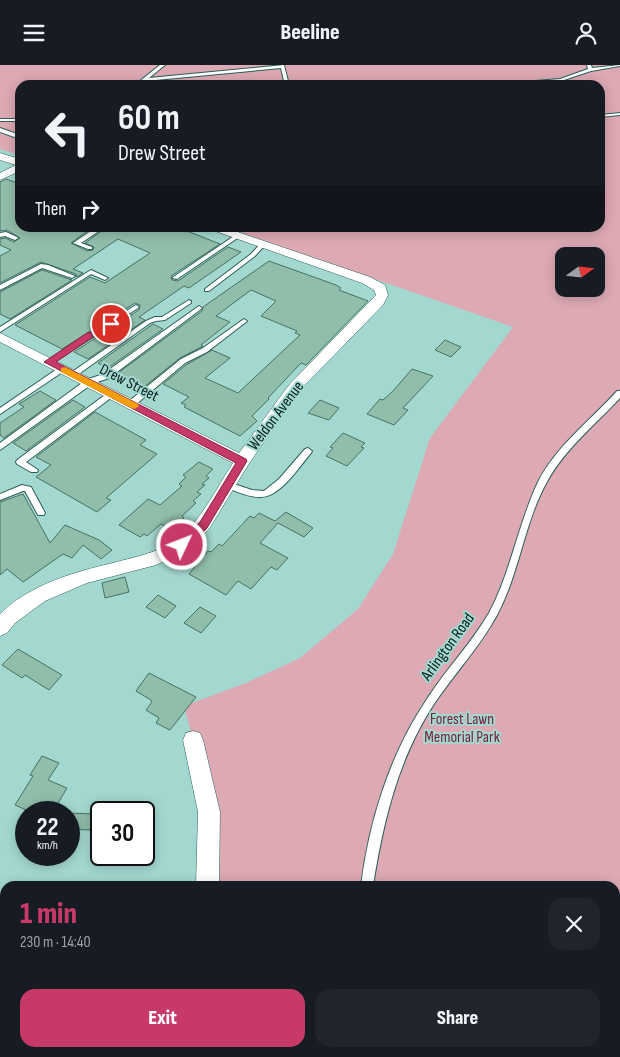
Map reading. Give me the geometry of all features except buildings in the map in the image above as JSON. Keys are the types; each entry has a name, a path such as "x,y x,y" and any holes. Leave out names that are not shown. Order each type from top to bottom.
{"street":[{"path":"0,156 15,161"},
{"path":"0,177 15,170"},
{"path":"224,232 262,245"},
{"name":"Weldon Avenue","path":"0,628 8,618 39,595 82,577 150,559 182,545 204,525 242,461 294,388 378,302 382,295 380,288 366,280 262,245"},
{"name":"Drew Street","path":"0,336 242,461"},
{"path":"193,740 208,812 208,881"}],"lane":[{"path":"144,80 163,65"},
{"path":"563,80 589,68 620,65"},
{"path":"144,80 282,66 286,80"},
{"path":"605,116 620,114"},
{"path":"0,121 15,120"},
{"path":"0,130 15,135"},
{"path":"90,248 76,243 94,232"},
{"path":"0,235 6,234 16,238"},
{"path":"175,278 237,237"},
{"path":"207,290 253,255 262,245"},
{"path":"0,288 41,266 46,266 72,276"},
{"path":"0,336 91,272 105,278"},
{"path":"0,412 148,322 155,319 163,319 189,302"},
{"path":"49,362 136,307"},
{"path":"0,447 89,382 106,376 199,308"},
{"path":"131,404 184,361 205,350 244,321"},
{"name":"Arlington Road","path":"368,881 371,853 380,818 394,773 413,733 429,703 476,642 494,612 544,481 560,457 620,393"},
{"path":"34,470 20,462 112,394"},
{"path":"228,485 256,494 266,494 274,489 308,451"},
{"path":"0,497 22,488 28,489 41,513"}],"green space":[{"name":"Forest Lawn Memorial Park","path":"0,65 620,65 620,881 209,881 205,785 184,706 246,683 300,658 358,609 393,554 430,438 513,327 240,232 605,232 605,80 15,80 15,154 0,149"}],"slow traffic":[{"path":"65,370 135,406"}],"route":[{"path":"111,324 98,333 90,335 49,362 242,461 204,525 182,545"}]}
